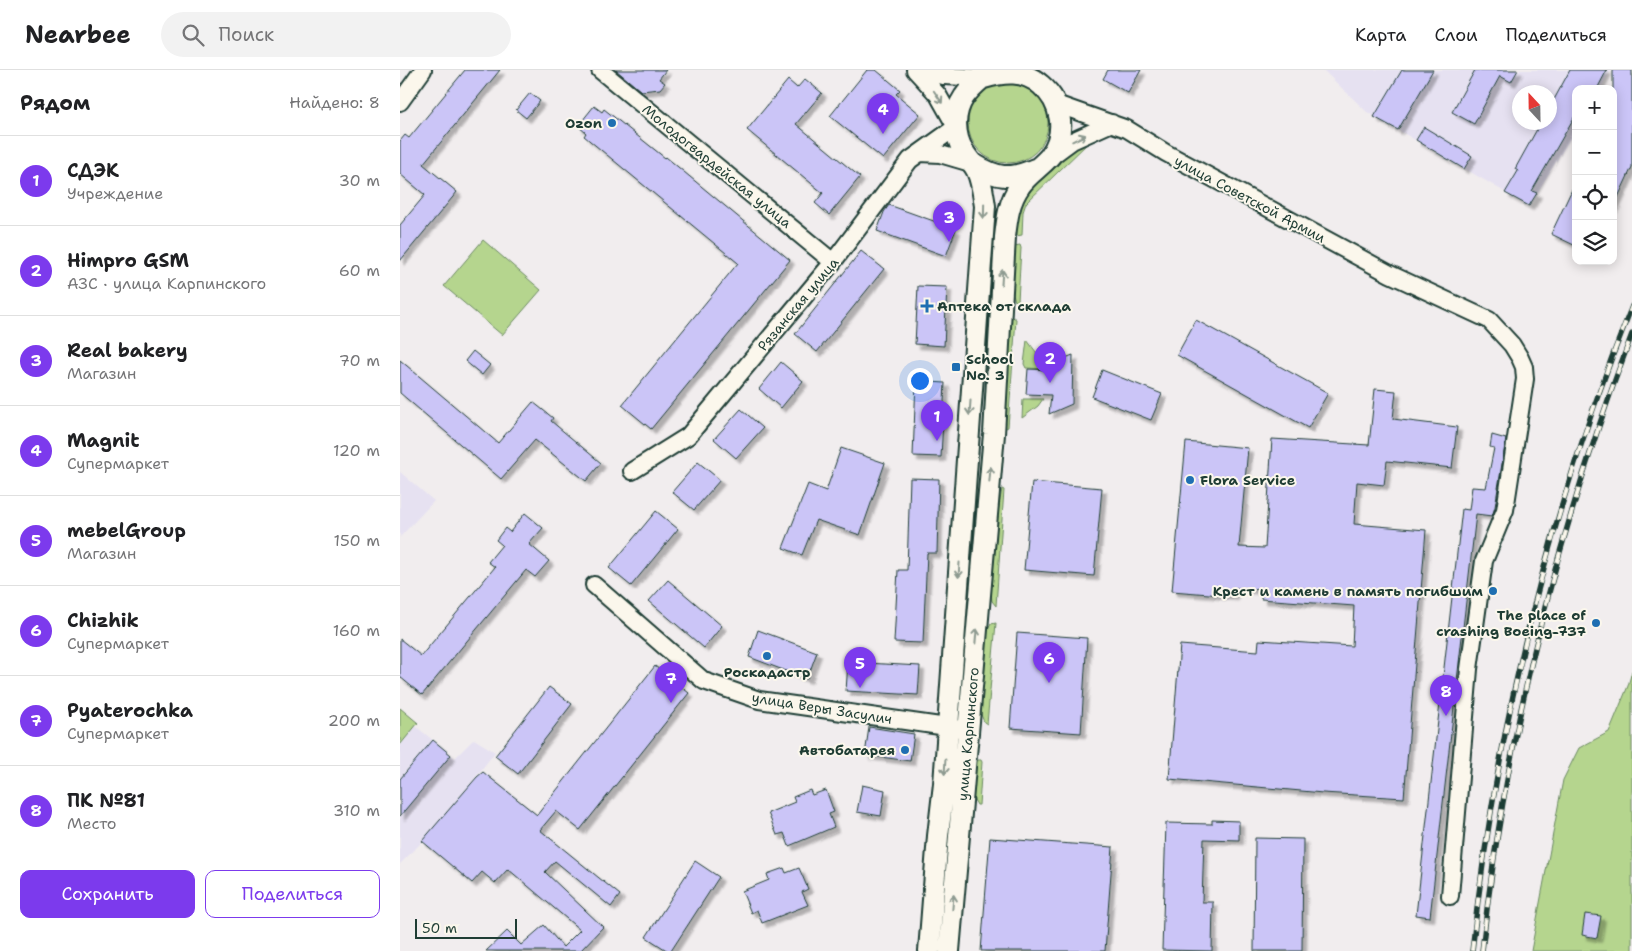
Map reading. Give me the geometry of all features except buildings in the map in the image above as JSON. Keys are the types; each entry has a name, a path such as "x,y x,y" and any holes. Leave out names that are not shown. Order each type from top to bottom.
{"main road":[{"name":"улица Карпинского","path":"949,951 994,434 1005,237 1009,209 1020,186 1056,146 1060,132 1060,118 1046,70"},
{"name":"улица Карпинского","path":"929,951 944,784 984,206 978,174 974,164 958,141 956,127 957,112 963,98 972,87 988,74 1001,72 1019,73 1036,80 1053,98"},
{"name":"улица Карпинского","path":"974,164 988,173 1004,177 1021,175 1042,163"},
{"path":"962,521 968,513 975,510 981,512 986,518"}],"street":[{"path":"400,102 423,70"},
{"name":"Молодогвардейская улица","path":"600,70 833,262"},
{"path":"916,70 944,76 988,74"},
{"path":"916,70 938,96 956,127"},
{"name":"улица Советской Армии","path":"1053,98 1127,129 1166,153 1390,274 1489,320 1512,345 1524,367 1525,380 1505,510 1484,561 1468,669 1450,896"},
{"path":"1042,163 1072,141 1112,123"},
{"name":"Рязанская улица","path":"632,471 688,436 833,262 910,160 956,127"},
{"path":"920,153 940,154 974,164"},
{"name":"улица Веры Засулич","path":"594,585 704,681 759,700 968,730"}],"shaded area":[{"path":"1323,70 1611,70 1602,85 1572,85 1572,136 1529,206 1367,112"},
{"path":"400,472 434,501 400,537"},
{"path":"414,725 455,758 474,739 495,752 438,826 400,864 400,742"}],"green space":[{"path":"1000,83 1016,83 1037,94 1048,115 1048,131 1037,152 1016,163 1000,163 986,157 974,145 968,131 968,115 974,101 986,89"},
{"path":"1091,140 1026,203 1023,212 1022,235 1016,236 1020,206 1030,187 1056,168 1071,149"},
{"path":"483,240 541,290 502,335 444,286"},
{"path":"1020,245 1018,301 1015,301 1012,267 1014,246"},
{"path":"1013,317 1016,319 1008,427 1004,429 1010,320"},
{"path":"1027,340 1049,369 1026,368 1024,364"},
{"path":"1023,399 1043,399 1038,406 1022,418"},
{"path":"1002,489 1004,490 996,606 992,601 991,594 998,512"},
{"path":"996,623 987,724 984,722 980,712 986,633 991,624"},
{"path":"1632,671 1632,951 1531,951 1563,780 1579,748 1609,732 1628,686"},
{"path":"400,708 418,723 400,745"},
{"path":"978,760 982,762 979,805 977,805 973,798 975,764"}],"railway":[{"path":"1472,951 1495,786 1511,704 1530,623 1551,542 1575,462 1632,306"},
{"path":"1482,951 1505,793 1520,715 1538,638 1580,484 1632,334"}],"place":[{"name":"Ozon","path":"612,123"},
{"name":"Magnit","path":"883,134"},
{"name":"Real bakery","path":"949,242"},
{"name":"Аптека от склада","path":"927,306"},
{"name":"School No. 3","path":"956,367"},
{"name":"Himpro GSM","path":"1050,383"},
{"name":"СДЭК","path":"937,441"},
{"name":"Flora Service","path":"1190,480"},
{"name":"Крест и камень в память погибшим","path":"1493,591"},
{"name":"The place of crashing Boeing-737","path":"1596,623"},
{"name":"Роскадастр","path":"767,656"},
{"name":"Chizhik","path":"1049,683"},
{"name":"mebelGroup","path":"860,688"},
{"name":"Pyaterochka","path":"671,703"},
{"name":"ПК №81","path":"1446,716"},
{"name":"Автобатарея","path":"905,750"}]}
